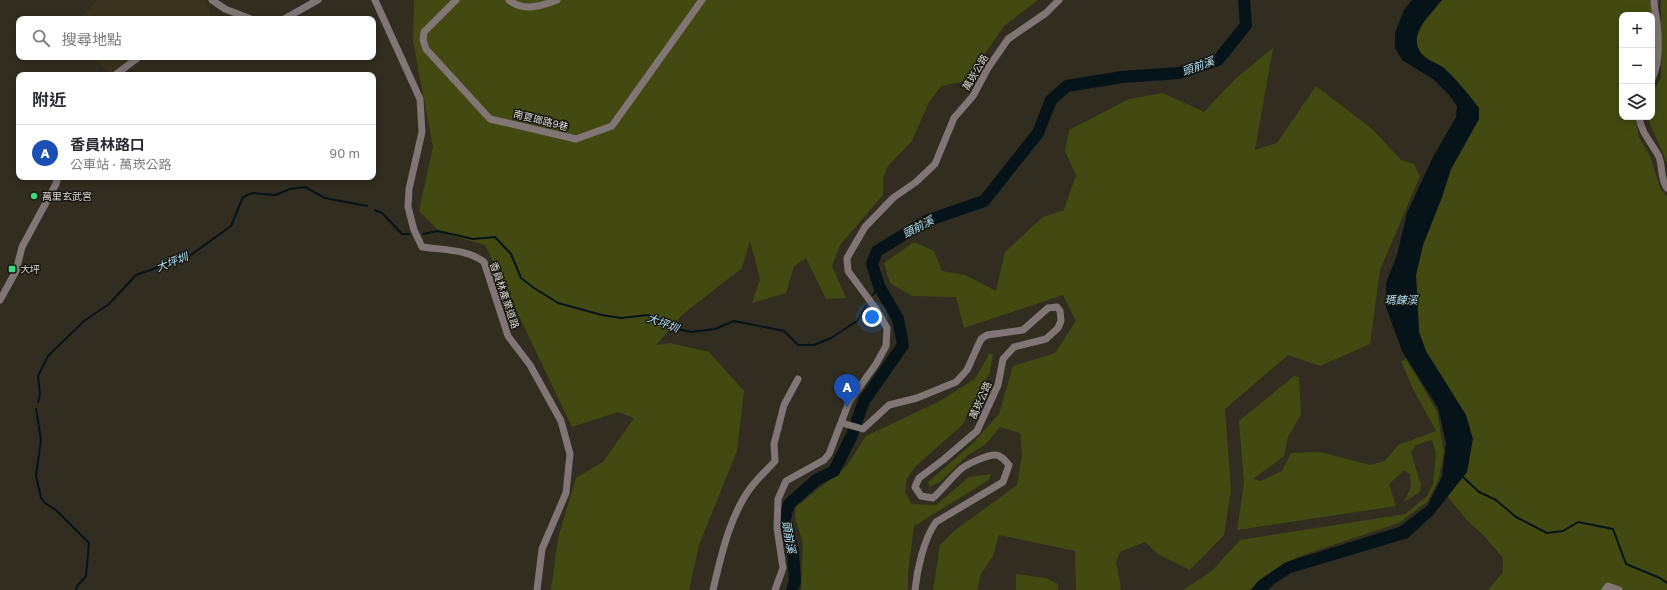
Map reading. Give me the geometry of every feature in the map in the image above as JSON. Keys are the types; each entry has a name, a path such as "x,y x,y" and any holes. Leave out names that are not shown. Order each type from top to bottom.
{"street":[{"path":"212,0 225,9 243,16"},
{"path":"289,16 318,0"},
{"name":"香員林產業道路","path":"376,0 420,99 422,132 409,189 408,207 414,230 422,247 466,252 475,255 484,262 508,336 530,365 561,421 570,454 566,493 542,549 537,590"},
{"name":"南夏瑯路9巷","path":"456,0 424,32 423,40 426,50 490,119 576,139 612,126 702,0"},
{"path":"509,0 515,5 539,7 557,0"},
{"name":"萬崁公路","path":"915,590 917,573 929,531 936,522 1004,482 1009,465 1003,458 995,455 982,458 961,468 933,498 921,496 915,487 919,478 977,431 998,385 1003,359 1014,347 1046,339 1058,328 1061,321 1060,311 1057,307 1048,308 1022,330 988,335 981,339 967,370 956,382 917,398 889,405 863,429 842,423 850,402 876,364 886,346 887,328 876,309 848,271 847,258 865,227 893,198 916,182 935,164 954,118 973,96 988,68 1008,40 1046,13 1059,0"},
{"path":"1654,0 1657,22 1658,52 1657,69 1655,73"},
{"path":"119,72 135,60"},
{"path":"1640,120 1642,131 1658,157 1667,188"},
{"path":"0,300 16,271 22,247 57,180"},
{"path":"712,590 728,534 739,508 751,487 775,461 774,444 784,405 798,379"},
{"path":"775,590 783,568 777,528 778,499 786,481 824,460 829,454 842,423"},
{"path":"1605,590 1608,586 1619,590"}],"shaded area":[{"path":"98,0 203,0 210,7 210,16 82,16"},
{"path":"95,60 130,60 116,72 109,72"}],"green space":[{"path":"414,0 1038,0 1004,26 966,81 941,86 928,104 912,141 888,166 883,178 883,195 840,245 832,266 846,298 826,299 806,258 794,266 786,293 752,303 760,279 750,241 742,268 682,315 656,345 670,343 709,352 744,391 737,451 699,545 689,590 551,590 558,538 576,478 603,462 634,418 618,412 572,427 485,245 440,232 419,211 433,147 413,41"},
{"path":"1442,0 1650,0 1652,12 1619,12 1619,120 1636,120 1639,137 1650,156 1660,188 1667,196 1667,590 1488,590 1503,572 1503,558 1483,535 1467,520 1447,496 1467,472 1419,332 1416,275 1423,245 1442,197 1451,169 1479,119 1479,108 1444,68 1429,60 1421,53 1417,46 1417,39 1422,25"},
{"path":"1661,0 1667,0 1667,163 1648,120 1655,120 1655,89 1661,78"},
{"path":"1273,48 1255,150 1277,143 1316,86 1372,129 1401,160 1414,164 1420,176 1380,270 1370,344 1320,366 1288,355 1225,409 1231,490 1224,535 1190,570 1158,554 1145,542 1120,552 1116,562 1121,587 1120,590 1076,590 1075,551 999,535 993,556 981,574 977,590 933,590 940,545 954,531 1017,485 1022,455 1020,433 1000,427 985,445 968,455 940,482 930,487 928,482 974,442 999,414 1013,366 1055,353 1076,321 1063,295 964,328 956,297 912,296 890,283 884,263 914,242 934,251 942,271 965,275 996,291 1005,252 1043,217 1064,210 1076,175 1065,151 1069,130 1129,99 1163,93 1204,112 1234,80"},
{"path":"989,354 993,354 990,372 962,425 915,467 907,478 905,492 912,504 936,505 969,477 991,474 989,480 914,526 908,573 908,590 801,590 803,543 795,518 796,507 847,466 866,436 938,402 975,379"},
{"path":"1406,359 1437,411 1444,453 1438,481 1428,501 1399,523 1297,557 1249,590 1183,590 1212,571 1240,540 1405,514 1427,496 1433,484 1436,453 1432,440 1416,445 1411,452 1421,485 1420,492 1404,502 1411,487 1410,474 1404,470 1389,484 1396,506 1237,530 1244,483 1239,421 1294,376 1299,377 1301,415 1288,437 1284,456 1253,479 1261,481 1282,471 1291,453 1320,452 1370,465 1385,461 1398,445 1436,431 1413,389 1401,361"},
{"path":"1016,574 1046,578 1058,584 1058,590 1016,590"}],"water":[{"name":"瑪鋉溪","path":"1412,0 1442,0 1422,25 1417,39 1417,46 1423,55 1444,68 1449,73 1479,108 1479,119 1451,169 1442,197 1423,245 1416,275 1419,332 1426,351 1466,415 1473,439 1467,472 1434,514 1408,538 1291,573 1274,584 1268,590 1251,590 1258,581 1286,562 1399,527 1427,506 1442,477 1446,443 1438,408 1402,351 1386,307 1386,283 1397,255 1407,213 1433,157 1456,117 1457,106 1449,95 1433,79 1402,60 1395,48 1395,33 1404,10"}],"waterway":[{"name":"頭前溪","path":"792,590 795,582 793,551 784,521 789,504 816,480 834,471 851,437 864,401 903,345 898,319 879,286 872,264 877,251 926,221 984,201 1038,133 1051,100 1067,86 1122,77 1179,73 1218,60 1246,25 1244,0"},
{"name":"大坪圳","path":"38,402 40,394 38,376 48,356 84,321 109,304 136,275 188,257 231,226 243,197 252,193 275,195 290,189 305,187 325,198 367,206"},
{"name":"大坪圳","path":"375,210 382,213 402,234 409,234"},
{"name":"大坪圳","path":"423,234 438,231 473,239 495,237 511,254 521,278 558,303 602,315 621,318 648,315 672,328 691,332 715,329 734,321 784,331 798,345 814,345 831,338 857,321 866,306"},
{"name":"大坪圳","path":"873,295 879,286"},
{"name":"大坪圳","path":"36,409 41,440 36,475 41,498 45,503 56,510 89,543 86,576 77,586 76,590"},
{"path":"1461,475 1479,492 1496,500 1516,517 1547,533 1563,531 1578,522 1613,529 1626,564 1660,578 1667,583"}],"place":[{"name":"萬里玄武宮","path":"34,196"},
{"name":"大坪","path":"12,269"},
{"name":"香員林路口","path":"847,407"}]}
